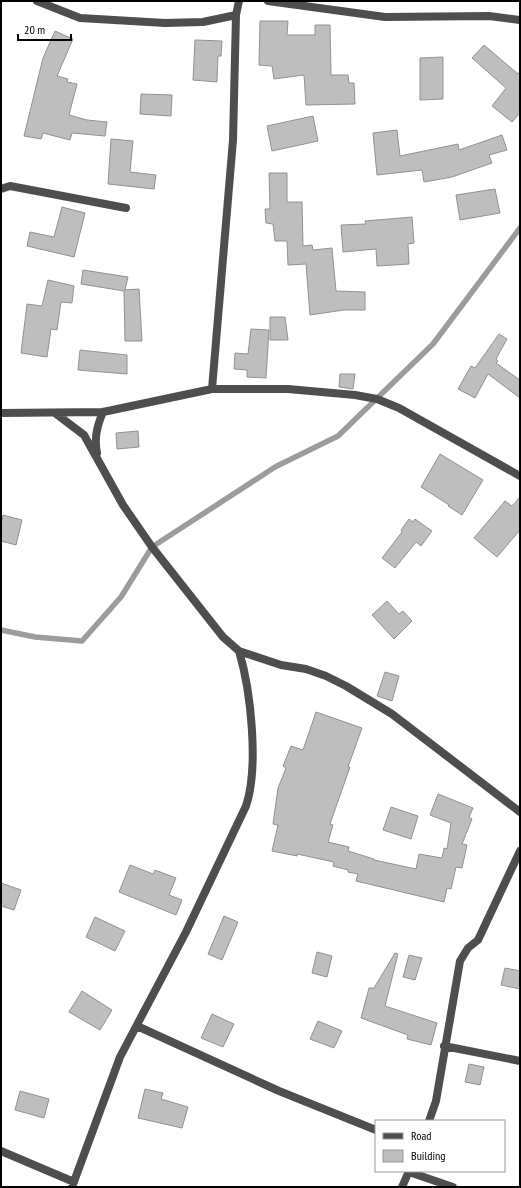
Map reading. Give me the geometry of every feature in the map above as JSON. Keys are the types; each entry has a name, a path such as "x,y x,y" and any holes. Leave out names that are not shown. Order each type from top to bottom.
{"street":[{"path":"37,1 80,18 165,23 203,22 236,15"},
{"path":"212,390 233,140 236,15 239,1"},
{"path":"268,1 384,17 489,16 520,20"},
{"path":"1,189 10,186 126,208"},
{"path":"1,413 103,412 212,390 288,389 355,395 377,399 400,408 520,476"},
{"path":"98,458 96,434 98,423 103,412"},
{"path":"54,413 84,435 123,505 152,547 223,637 239,651 281,665 306,669 326,676 346,686 392,714 520,812"},
{"path":"1,1151 73,1184 120,1057 186,932 246,806 250,793 253,765 249,699 244,668 239,651"},
{"path":"429,1120 436,1101 444,1046 460,960 468,948 478,940 520,851"},
{"path":"137,1026 279,1091 375,1130"},
{"path":"444,1046 520,1061"},
{"path":"402,1187 409,1172"},
{"path":"412,1172 453,1187"}],"building":[{"path":"260,21 288,21 287,35 315,35 315,25 330,25 331,75 348,75 349,83 354,83 355,104 306,105 304,75 274,79 272,66 259,65"},
{"path":"55,31 73,39 57,76 68,79 67,82 77,84 69,115 87,120 107,122 105,136 72,133 70,140 43,133 41,139 24,136 43,58"},
{"path":"195,40 222,41 221,56 218,56 217,82 193,80"},
{"path":"484,45 518,74 520,71 520,113 512,122 492,106 506,88 472,58"},
{"path":"443,57 443,99 420,100 420,58"},
{"path":"141,94 172,95 171,116 140,114"},
{"path":"313,116 318,141 272,151 267,126"},
{"path":"397,130 400,156 458,144 459,150 502,135 507,150 489,155 492,163 452,177 424,182 422,170 377,175 373,133"},
{"path":"111,139 133,141 130,172 156,175 154,189 108,184"},
{"path":"269,173 287,173 287,202 302,202 303,246 312,245 313,250 332,248 336,291 365,292 365,310 344,310 310,315 306,264 288,265 287,241 275,241 273,224 266,223 265,209 270,209"},
{"path":"495,189 500,213 460,220 456,195"},
{"path":"62,207 85,213 74,257 27,246 30,232 54,237"},
{"path":"412,217 414,243 408,244 409,264 377,266 376,249 343,252 341,225 366,224 365,221"},
{"path":"83,270 128,277 125,290 139,289 142,341 125,341 124,291 81,284"},
{"path":"48,280 74,286 72,303 61,302 57,330 51,329 47,357 21,353 27,304 42,306"},
{"path":"270,317 285,317 288,340 270,340"},
{"path":"251,329 269,330 266,378 247,377 247,370 234,369 235,353 248,354"},
{"path":"499,334 507,339 496,359 498,361 496,363 520,380 520,398 488,374 475,398 458,389 471,366 475,368"},
{"path":"80,350 127,355 127,374 78,370"},
{"path":"340,374 355,374 353,389 339,387"},
{"path":"138,431 139,447 117,449 116,433"},
{"path":"440,454 483,480 462,515 421,487"},
{"path":"520,497 520,530 497,557 474,538 505,501 512,506"},
{"path":"3,515 22,520 16,545 1,541 1,525"},
{"path":"409,519 413,522 415,519 432,531 421,546 416,542 395,568 382,558 402,532 401,530"},
{"path":"387,601 399,614 403,611 412,621 394,639 372,615"},
{"path":"385,672 399,676 392,701 377,696"},
{"path":"316,712 362,728 330,824 333,825 328,842 349,847 348,851 374,860 416,869 419,854 442,858 444,848 447,849 451,823 430,815 438,794 473,808 469,817 472,819 462,844 467,845 462,868 456,867 451,889 447,888 444,902 356,881 358,874 333,866 334,862 297,854 297,856 272,851 278,825 273,824 278,788 286,768 283,766 291,746 303,750"},
{"path":"391,807 418,816 411,839 383,830"},
{"path":"130,865 153,874 155,870 176,878 169,895 182,900 176,915 119,892"},
{"path":"1,883 21,890 14,910 1,906"},
{"path":"224,916 238,922 222,960 208,954"},
{"path":"95,917 125,931 115,951 86,937"},
{"path":"317,952 332,956 327,977 312,973"},
{"path":"395,953 398,954 385,1006 437,1023 431,1045 407,1039 408,1035 361,1018 369,988 374,988"},
{"path":"409,955 422,958 415,980 403,977"},
{"path":"505,968 520,971 520,989 501,985"},
{"path":"82,991 112,1010 100,1030 69,1012"},
{"path":"212,1014 234,1024 223,1047 201,1038"},
{"path":"318,1021 342,1031 334,1048 310,1039"},
{"path":"469,1064 484,1067 480,1085 465,1082"},
{"path":"145,1089 163,1093 161,1099 188,1107 182,1128 138,1118"},
{"path":"20,1091 49,1099 44,1118 15,1110"}],"waterway":[{"path":"1,630 35,637 82,641 121,597 152,547 275,467 338,436 433,344 520,228"}]}
